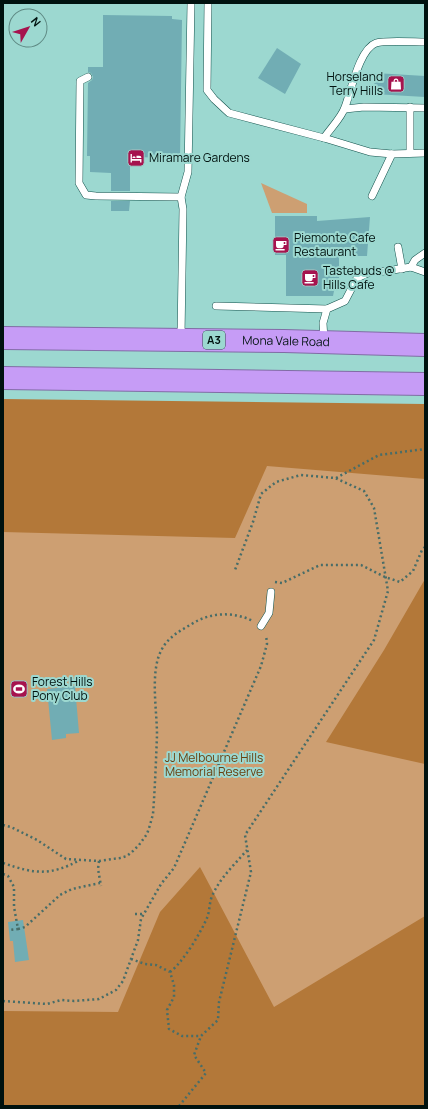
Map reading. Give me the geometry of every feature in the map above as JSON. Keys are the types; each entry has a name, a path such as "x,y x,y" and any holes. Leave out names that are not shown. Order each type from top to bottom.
{"highway":[{"name":"Mona Vale Road","path":"3,338 324,342 425,345"},
{"path":"3,378 425,384"}],"lane":[{"path":"181,340 184,209 180,197 188,172 191,3"},
{"path":"208,3 207,90 214,99 229,112 370,152 392,154 425,153"},
{"path":"324,138 345,109 358,67 369,46 377,42 425,42"},
{"path":"88,77 80,81 79,183 86,195 180,197"},
{"path":"345,109 364,107 425,108"},
{"path":"410,107 410,153"},
{"path":"372,196 392,154"},
{"path":"398,247 402,269"},
{"path":"411,268 414,260 425,254"},
{"path":"216,306 326,309 345,301 357,278 370,272 411,268 425,272"},
{"path":"324,342 323,323 326,309"},
{"path":"261,626 269,613 271,592"}],"path":[{"path":"335,478 379,455 425,449"},
{"path":"179,1106 206,1073 194,1055 201,1036 218,1020 219,1002 251,872 246,835 374,640 388,591 374,508 364,491 335,478 302,475 276,482 261,494 253,522 235,570"},
{"path":"268,582 282,583 320,565 362,565 385,577 400,582 412,571 422,550 425,547"},
{"path":"3,825 11,827 37,840 66,859 99,861 127,856 140,845 150,825 153,814 157,734 156,669 157,660 165,644 171,637 201,619 214,615 234,615 247,618 261,626 266,632 267,644 261,666 174,868 161,884 141,919 138,940 123,981 116,990 100,999 74,1001 61,1000 47,1004 3,1001"},
{"path":"170,972 176,968 188,952 207,918 212,895 228,872 248,850"},
{"path":"3,863 24,870 46,872 64,868 80,860"},
{"path":"10,930 25,927 60,895 72,888 100,885 98,869 99,861"},
{"path":"3,874 8,876 14,887 14,907 18,929"},
{"path":"135,914 144,914"},
{"path":"131,959 145,964 156,965 170,972 174,985 174,997 167,1010 169,1029 182,1036 201,1036"}],"green space":[{"path":"261,183 307,204 307,213 272,213"},
{"name":"JJ Melbourne Hills Memorial Reserve","path":"3,415 425,424 425,1106 3,1106"}],"shaded area":[{"path":"3,399 425,404 425,479 267,466 235,538 3,532"},
{"path":"425,579 425,764 326,742 384,650"},
{"path":"200,867 274,1007 425,916 425,1106 3,1106 3,1011 118,1012 160,912"}],"building":[{"path":"103,15 172,16 172,19 182,20 180,158 130,157 130,191 111,191 111,173 90,172 90,156 87,156 88,83 93,77 91,73 88,72 88,67 103,67"},
{"path":"277,48 301,64 285,94 258,78"},
{"path":"375,73 425,76 425,97 374,94"},
{"path":"111,201 130,201 129,211 111,211"},
{"path":"275,216 317,216 317,221 370,217 367,256 339,256 339,291 334,291 333,296 286,296 286,255 275,255"},
{"path":"75,686 79,733 66,734 66,738 52,740 47,689"},
{"path":"23,920 29,960 15,962 13,941 10,941 8,922"}],"place":[{"name":"Horseland Terry Hills","path":"396,84"},
{"name":"Miramare Gardens","path":"136,158"},
{"name":"Piemonte Cafe Restaurant","path":"281,245"},
{"name":"Tastebuds @ Hills Cafe","path":"310,278"},
{"name":"Forest Hills Pony Club","path":"19,689"}]}
